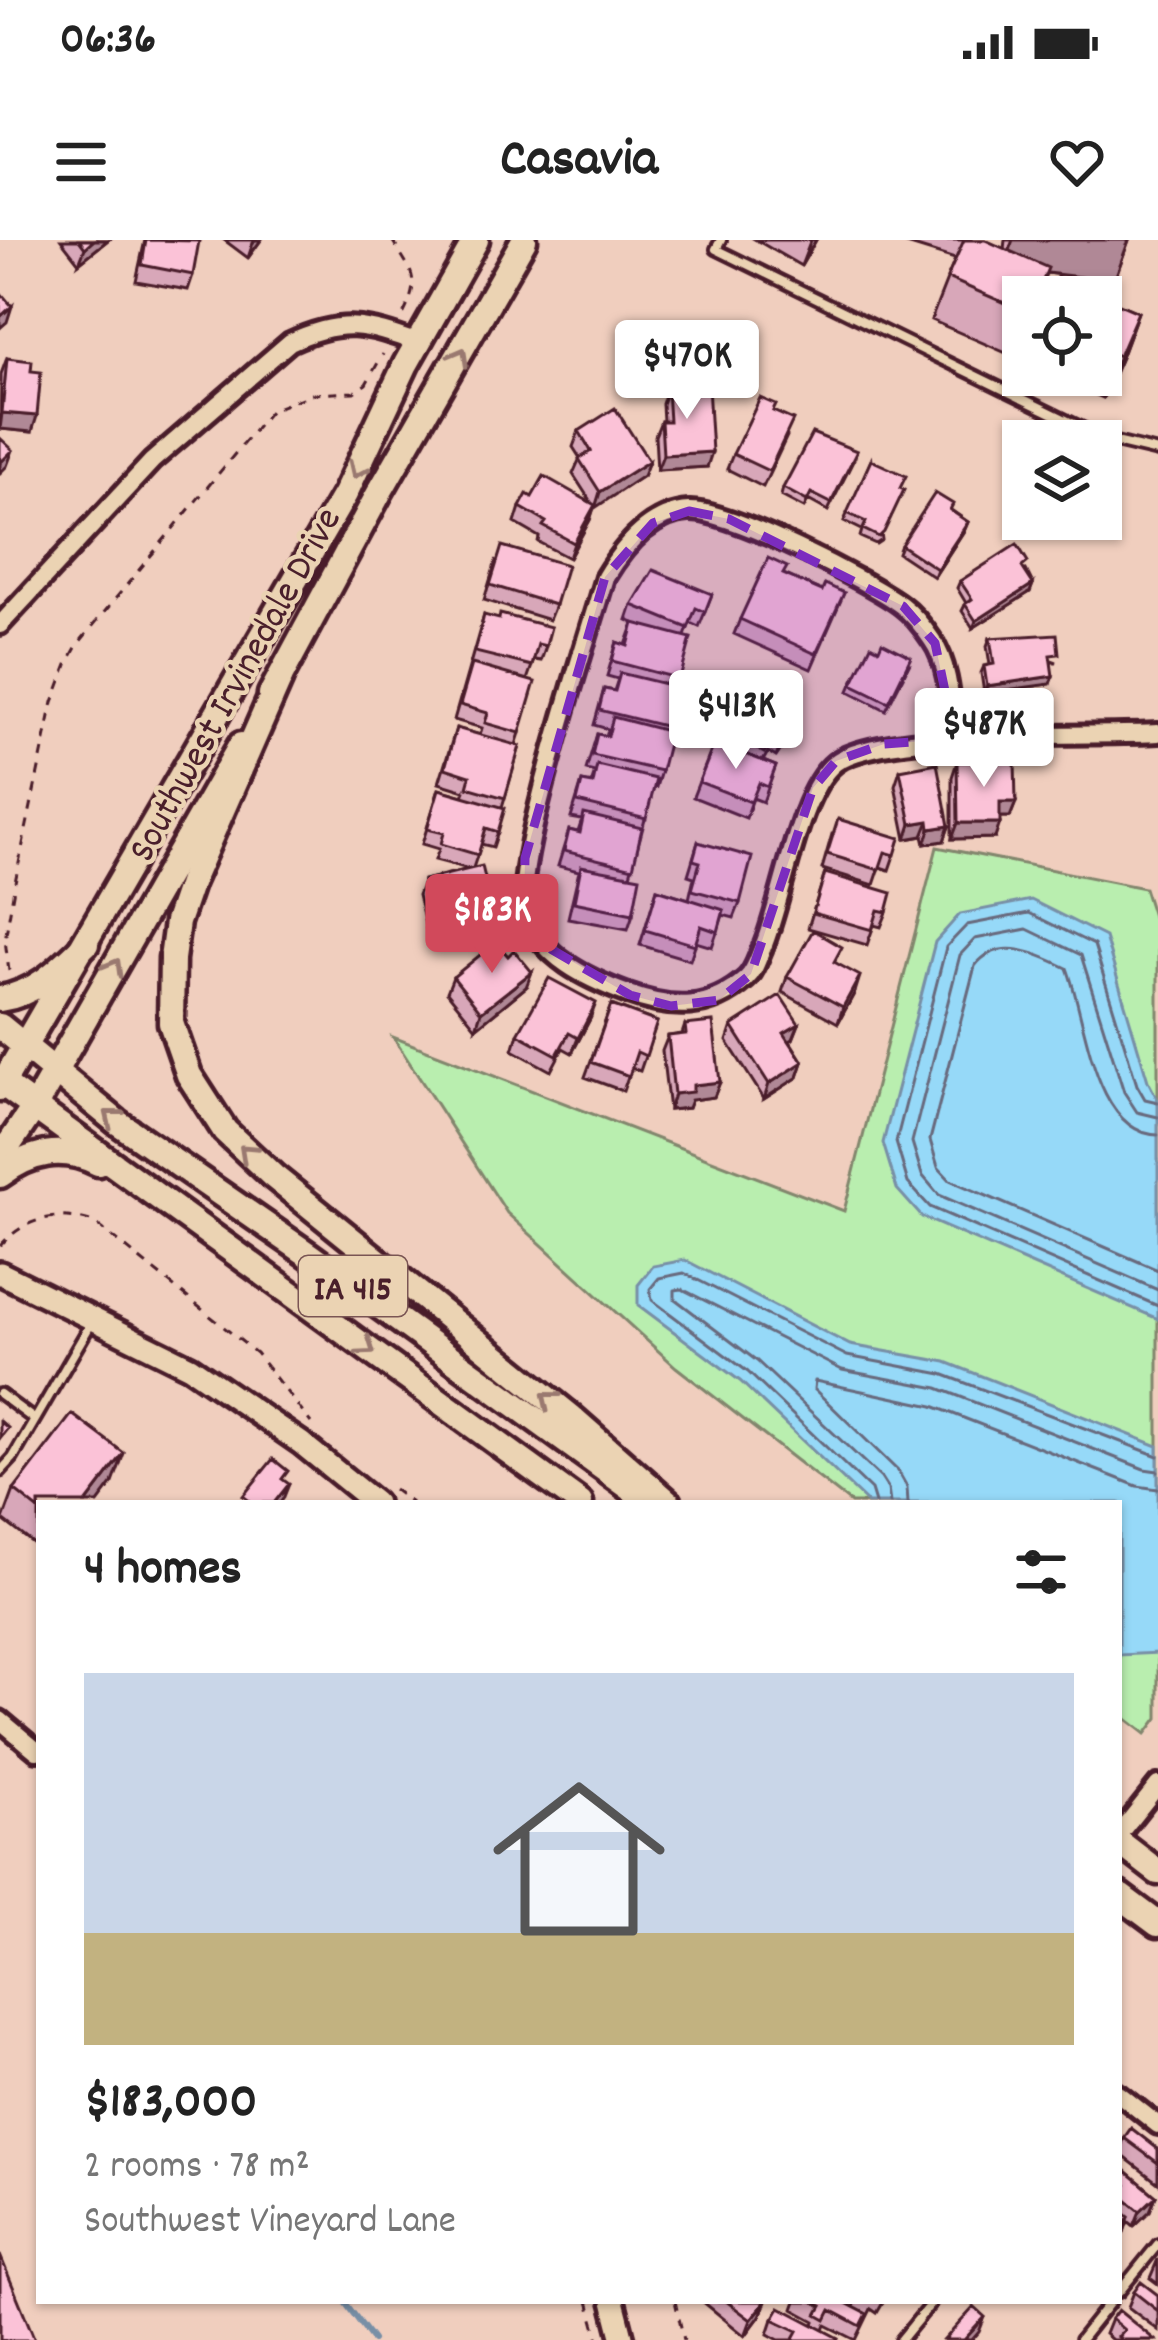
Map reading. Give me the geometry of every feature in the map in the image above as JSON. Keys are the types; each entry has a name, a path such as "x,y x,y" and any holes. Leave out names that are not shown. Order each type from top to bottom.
{"main road":[{"name":"Southwest Irvinedale Drive","path":"1,1085 345,494 418,343 476,240"},
{"name":"Southwest Irvinedale Drive","path":"0,1158 35,1106 280,677 524,240"},
{"path":"280,677 190,881 177,922 171,1023 188,1075 225,1131 273,1176 570,1416 666,1500"},
{"path":"5,988 21,995 48,980 86,944"},
{"name":"IA 415","path":"0,1026 116,1122 326,1267 647,1500"},
{"name":"IA 415","path":"1,1085 576,1500"},
{"path":"0,1175 31,1156 66,1153 134,1180"},
{"path":"1122,1841 1158,1872"},
{"path":"1122,1897 1158,1924"}],"street":[{"path":"0,625 152,461 290,342 336,325 374,327 418,343"},
{"path":"955,739 935,643 903,606 729,519 689,511 653,523 622,548 605,578 525,858 524,909 542,944 578,972 671,1006 719,1000 751,974 774,922 812,788 836,761 884,744 1158,733"},
{"path":"0,1273 190,1367 380,1493"},
{"path":"0,1720 36,1750"},
{"path":"1122,1834 1158,1784"},
{"path":"1122,2096 1158,2125"},
{"path":"614,2304 622,2340"}],"lane":[{"path":"721,240 716,249 1107,440 1158,452"},
{"path":"0,1472 94,1318"},
{"path":"0,1394 35,1420"},
{"path":"1122,2288 1158,2244"},
{"path":"901,2340 931,2304"},
{"path":"1080,2340 1110,2304"}],"path":[{"path":"5,988 5,940 38,767 53,702 78,644 271,410 312,394 354,392 374,372 411,299 415,277 392,240"},
{"path":"0,1246 42,1217 72,1216 94,1222 256,1353 311,1423"},
{"path":"589,2304 599,2340"},
{"path":"676,2304 684,2340"}],"highlighted area":[{"path":"689,511 729,519 903,606 935,643 955,739 884,744 836,761 813,788 751,974 719,1000 671,1006 630,995 542,944 524,909 525,858 605,577 653,523"}],"green space":[{"path":"937,847 1144,888 1158,932 1158,1718 1146,1734 1122,1715 1122,1500 847,1500 676,1367 507,1213 393,1037 844,1211"}],"water":[{"path":"1031,900 1105,937 1148,1081 1158,1100 1158,1319 922,1217 897,1189 883,1143 935,942 960,914"},
{"path":"685,1260 850,1345 946,1362 1158,1446 1158,1653 1122,1655 1122,1500 865,1500 740,1381 638,1305 638,1285 653,1266"}],"building":[{"path":"146,240 199,241 193,275 142,265"},
{"path":"964,240 985,240 1048,268 1045,276 1002,276 1002,302 947,278"},
{"path":"0,292 12,306 0,317"},
{"path":"1122,305 1138,312 1122,349"},
{"path":"7,358 32,361 31,371 41,372 37,416 2,413"},
{"path":"708,386 712,452 663,455 661,421 669,421 667,389"},
{"path":"760,398 776,405 773,411 793,420 769,471 733,454"},
{"path":"615,408 649,461 600,492 579,459 591,451 579,431"},
{"path":"812,433 857,451 831,503 811,493 807,501 783,488"},
{"path":"0,438 13,450 0,463"},
{"path":"871,460 906,476 900,488 904,490 879,537 863,529 866,522 847,513"},
{"path":"544,476 595,505 574,543 520,507"},
{"path":"935,493 953,504 950,510 968,522 937,569 901,545"},
{"path":"1017,544 1028,562 1022,567 1033,584 976,621 965,604 972,599 960,581"},
{"path":"502,546 567,565 555,605 490,585"},
{"path":"768,558 787,567 783,574 822,591 825,584 844,593 816,654 740,619"},
{"path":"653,570 712,594 705,612 696,608 688,628 632,605"},
{"path":"500,614 551,627 546,646 538,644 532,666 475,652 484,615 499,619"},
{"path":"634,623 691,638 680,679 612,661 617,642 628,646"},
{"path":"1057,634 1059,654 1050,655 1053,676 987,686 984,666 994,664 990,638"},
{"path":"882,642 911,657 889,702 852,684 871,645 879,649"},
{"path":"472,664 535,682 520,733 485,723 488,713 460,705"},
{"path":"620,673 678,687 668,727 599,710 604,689 615,691"},
{"path":"735,693 747,699 749,695 794,721 782,742 773,737 764,753 716,725"},
{"path":"613,717 671,732 661,771 592,755 597,734 608,736"},
{"path":"456,728 520,746 505,798 467,787 470,776 445,768"},
{"path":"715,742 776,766 768,787 759,783 751,802 699,782"},
{"path":"1015,761 1016,802 1000,802 1000,823 958,823 957,762"},
{"path":"937,763 949,826 930,829 929,821 911,824 900,770"},
{"path":"597,765 656,779 646,819 577,802 582,782 593,784"},
{"path":"439,789 505,808 498,832 486,828 478,855 441,844 444,833 427,829"},
{"path":"584,814 642,828 633,868 564,851 569,830 580,833"},
{"path":"838,819 900,838 895,855 885,852 879,870 827,854"},
{"path":"698,842 752,857 740,903 692,890 700,862 693,860"},
{"path":"482,866 495,919 468,926 465,913 434,921 424,880"},
{"path":"581,866 640,877 633,914 574,902"},
{"path":"825,873 892,893 887,912 878,910 872,930 813,913"},
{"path":"657,889 724,910 718,932 701,926 695,945 645,930"},
{"path":"813,930 842,947 834,962 860,976 843,1007 787,977"},
{"path":"496,942 508,956 514,950 532,972 481,1012 453,977"},
{"path":"549,978 596,1003 578,1038 569,1033 557,1055 518,1034"},
{"path":"780,995 799,1024 784,1033 803,1062 769,1084 732,1026"},
{"path":"611,1005 657,1022 646,1056 637,1052 629,1076 591,1062"},
{"path":"713,1022 720,1082 693,1085 693,1092 674,1094 668,1036 686,1034 685,1025"},
{"path":"72,1414 124,1453 88,1500 36,1500 36,1508 14,1490"},
{"path":"273,1459 288,1471 282,1479 289,1484 276,1500 243,1496"},
{"path":"1131,2128 1158,2149 1158,2163 1124,2138"},
{"path":"1122,2168 1156,2196 1140,2211 1122,2196 1126,2185"},
{"path":"0,2255 35,2340 0,2340"},
{"path":"1141,2282 1158,2295 1158,2311 1134,2292"},
{"path":"730,2304 764,2304 751,2320"},
{"path":"818,2304 848,2304 867,2314 861,2326 831,2310 826,2320 817,2315 822,2306"},
{"path":"780,2307 838,2340 793,2340 798,2331 773,2319"},
{"path":"974,2307 985,2317 964,2340 944,2340"},
{"path":"1118,2310 1155,2340 1121,2340 1118,2337 1124,2330 1111,2319"}],"waterway":[{"path":"346,2304 373,2340"}]}
